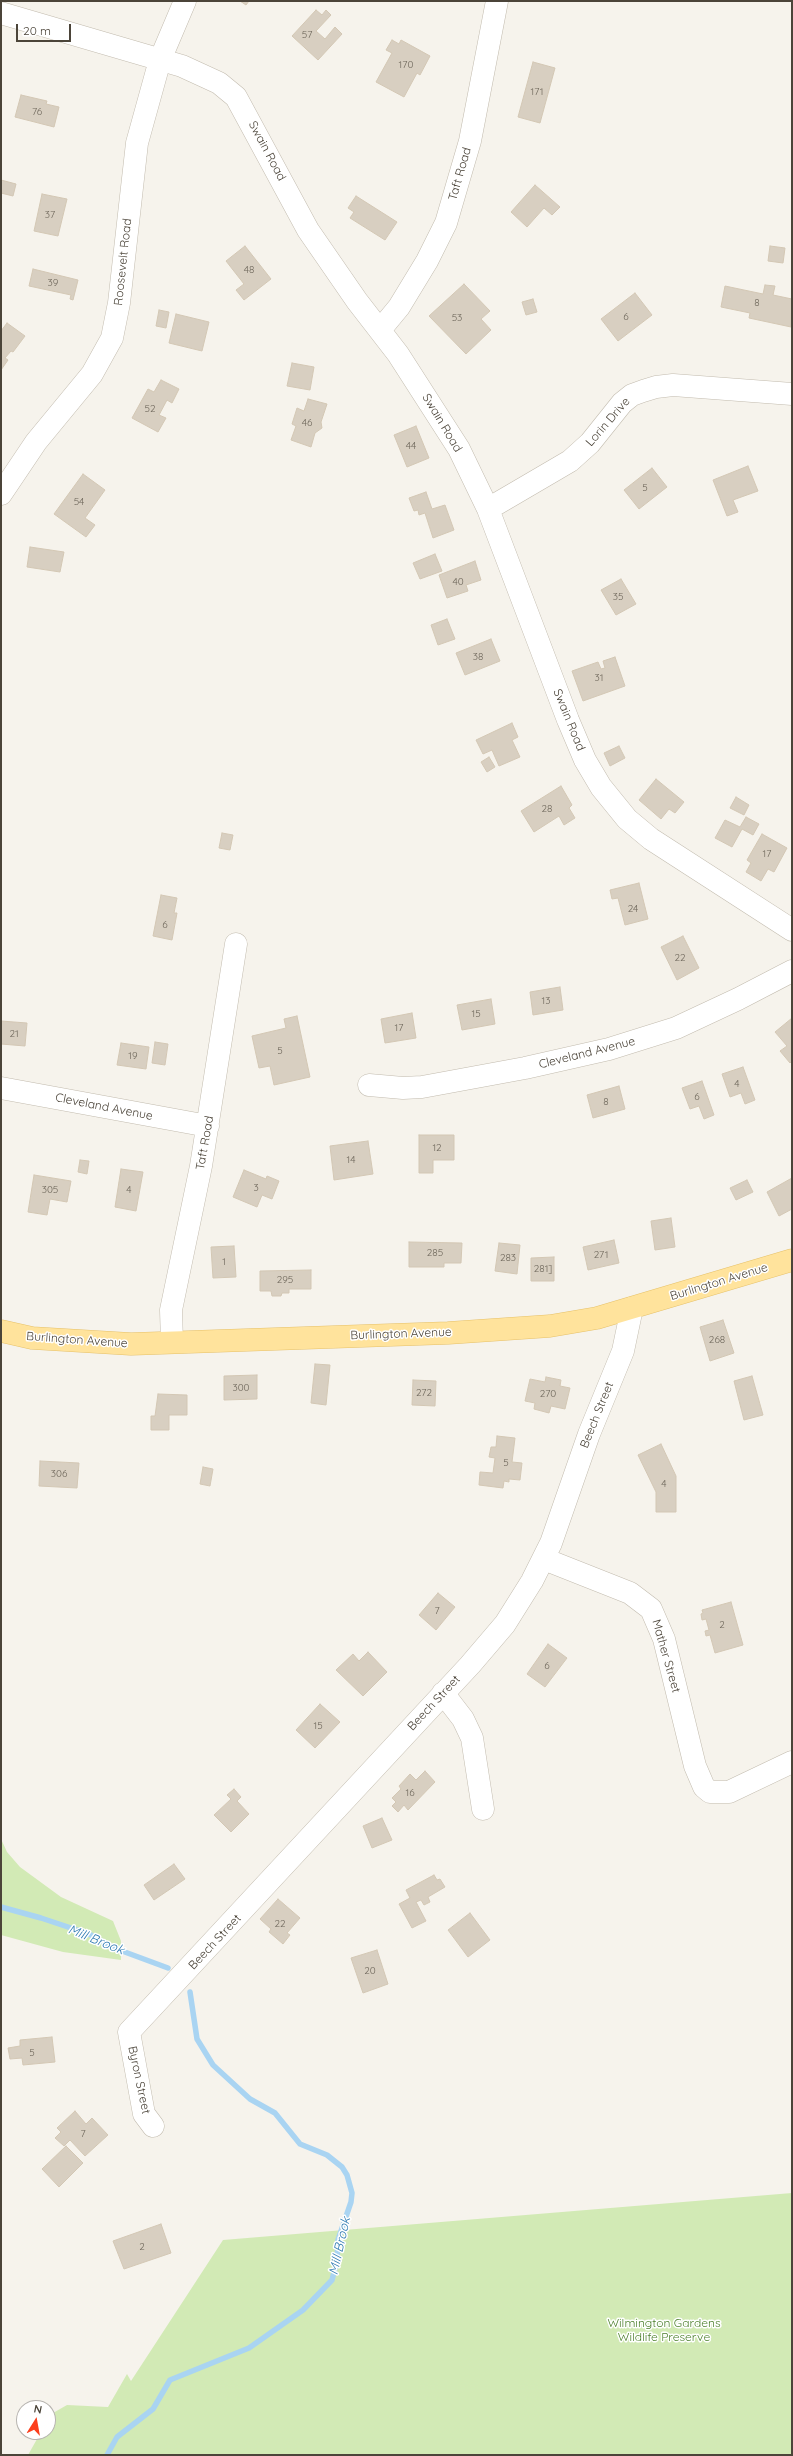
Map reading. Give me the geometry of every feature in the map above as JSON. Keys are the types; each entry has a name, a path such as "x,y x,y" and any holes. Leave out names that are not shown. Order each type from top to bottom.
{"main road":[{"name":"Burlington Avenue","path":"1,1331 32,1338 88,1343 131,1344 448,1333 550,1326 598,1318 792,1260"}],"street":[{"name":"Roosevelt Road","path":"1,494 36,442 92,374 112,338 119,303 137,143 160,60 185,1"},
{"name":"Taft Road","path":"380,330 399,307 427,261 446,223 470,141 497,1"},
{"name":"Swain Road","path":"1,13 160,60 209,77 236,97 308,230 438,413 459,449 488,509 568,720 585,760 607,795 627,819 651,839 792,930"},
{"name":"Lorin Drive","path":"488,509 552,473 581,452 614,412 632,395 656,387 673,385 792,394"},
{"name":"Taft Road","path":"172,1342 171,1310 208,1126 236,944"},
{"name":"Cleveland Avenue","path":"369,1085 403,1088 422,1086 526,1068 609,1049 676,1028 738,999 792,971"},
{"name":"Cleveland Avenue","path":"1,1088 208,1126"},
{"name":"Beech Street","path":"129,2032 215,1942 501,1629 544,1559 558,1526 589,1434 623,1351 632,1308"},
{"name":"Mather Street","path":"544,1559 630,1593 651,1609 664,1639 695,1766 704,1787 710,1792 729,1792 792,1762"},
{"path":"443,1693 463,1719 472,1738 483,1809"},
{"name":"Byron Street","path":"129,2032 144,2114 153,2126"}],"green space":[{"path":"1,1839 7,1852 20,1867 61,1897 113,1921 121,1941 121,1960 63,1952 1,1935"},
{"name":"Wilmington Gardens Wildlife Preserve","path":"792,2193 792,2455 28,2455 36,2440 56,2440 56,2411 67,2405 108,2407 127,2374 131,2381 223,2240"}],"building":[{"path":"240,1 249,1 246,5"},
{"path":"316,10 322,15 326,10 331,15 316,31 325,39 335,27 342,34 318,60 292,36"},
{"path":"392,40 399,44 401,40 430,56 420,75 417,73 404,97 376,82 392,53 386,50"},
{"path":"533,62 555,68 540,123 518,117"},
{"path":"21,95 47,101 46,104 59,107 54,127 15,117"},
{"path":"1,180 16,184 13,196 1,193"},
{"path":"535,185 560,207 552,215 544,208 527,227 511,212"},
{"path":"42,194 67,199 58,236 34,231"},
{"path":"356,196 397,222 385,240 350,218 354,212 348,208"},
{"path":"245,246 271,279 244,300 236,290 244,284 226,261"},
{"path":"770,246 785,248 783,263 768,261"},
{"path":"33,269 78,280 73,300 70,299 71,295 29,286"},
{"path":"464,284 490,311 481,319 491,330 466,354 429,316"},
{"path":"765,285 775,286 773,295 792,299 791,327 749,318 750,313 721,307 725,286 763,294"},
{"path":"635,293 652,315 618,341 601,319"},
{"path":"533,299 537,312 526,315 522,302"},
{"path":"159,310 169,312 166,328 156,326"},
{"path":"176,314 209,322 202,351 169,343"},
{"path":"7,323 25,336 13,352 11,351 5,358 8,360 1,370 1,331"},
{"path":"292,363 314,367 310,390 287,386"},
{"path":"161,380 179,389 172,403 167,400 159,415 166,418 158,432 132,418 148,389 154,392"},
{"path":"308,399 327,404 321,422 322,428 315,433 311,447 291,440 296,426 292,424 297,408 304,411"},
{"path":"416,426 429,458 407,467 394,435"},
{"path":"748,466 758,491 733,500 738,512 727,516 713,480"},
{"path":"652,468 667,487 639,509 624,490"},
{"path":"83,474 105,490 85,518 95,525 86,537 54,514"},
{"path":"426,492 432,509 445,505 454,530 433,538 425,513 419,515 418,510 414,511 409,498"},
{"path":"30,547 64,552 60,572 27,567"},
{"path":"435,554 442,571 420,579 413,563"},
{"path":"475,561 481,580 466,585 468,591 447,598 439,575"},
{"path":"621,579 636,604 616,615 601,590"},
{"path":"447,619 455,639 438,645 431,625"},
{"path":"491,639 500,661 465,675 456,653"},
{"path":"615,657 625,686 583,701 572,671 598,662 601,669 605,668 603,661"},
{"path":"512,723 518,737 512,740 520,757 499,766 492,750 483,754 476,740"},
{"path":"619,746 625,758 610,766 604,753"},
{"path":"489,757 495,767 487,772 481,762"},
{"path":"656,779 684,802 675,813 669,809 661,819 639,800"},
{"path":"561,786 572,805 569,808 575,818 564,825 559,816 534,832 521,811"},
{"path":"736,797 749,805 744,815 730,808"},
{"path":"746,817 759,824 753,835 742,829 732,847 715,838 725,820 740,827"},
{"path":"222,833 233,835 230,850 219,848"},
{"path":"762,834 787,848 774,872 768,869 761,881 746,872 751,863 747,860"},
{"path":"639,883 648,919 625,925 618,898 612,899 610,890"},
{"path":"161,895 177,898 174,913 177,913 172,940 153,936"},
{"path":"683,936 699,968 677,980 661,947"},
{"path":"560,987 563,1010 533,1015 530,992"},
{"path":"491,999 495,1024 462,1030 457,1005"},
{"path":"412,1013 416,1038 385,1043 381,1019"},
{"path":"297,1016 310,1077 274,1085 270,1066 259,1068 252,1036 286,1028 284,1019"},
{"path":"792,1018 792,1061 790,1063 780,1051 787,1046 775,1032"},
{"path":"1,1021 27,1023 25,1046 1,1044"},
{"path":"155,1042 168,1044 165,1065 152,1063"},
{"path":"121,1043 149,1047 146,1069 117,1065"},
{"path":"743,1067 755,1100 745,1104 741,1093 730,1097 722,1074"},
{"path":"702,1081 714,1115 704,1119 699,1106 690,1109 682,1088"},
{"path":"619,1086 625,1109 593,1118 587,1095"},
{"path":"419,1135 454,1135 454,1160 433,1160 433,1173 419,1173"},
{"path":"368,1141 373,1174 334,1180 330,1146"},
{"path":"80,1160 89,1161 87,1174 78,1172"},
{"path":"121,1169 143,1172 136,1211 115,1207"},
{"path":"244,1170 266,1179 267,1176 279,1181 272,1199 262,1195 257,1207 233,1197"},
{"path":"34,1175 71,1181 67,1202 50,1199 47,1215 28,1212"},
{"path":"792,1178 792,1209 779,1216 767,1192"},
{"path":"747,1180 753,1192 736,1200 730,1188"},
{"path":"671,1218 675,1247 655,1250 651,1221"},
{"path":"614,1240 619,1263 588,1270 583,1247"},
{"path":"409,1242 462,1243 461,1263 444,1263 444,1267 409,1267"},
{"path":"499,1243 520,1245 517,1274 495,1271"},
{"path":"234,1246 236,1277 213,1278 211,1247"},
{"path":"554,1257 554,1281 531,1281 531,1258"},
{"path":"311,1270 311,1289 289,1289 289,1293 282,1293 281,1296 272,1296 271,1291 260,1291 260,1271"},
{"path":"723,1320 734,1353 710,1361 700,1327"},
{"path":"315,1364 330,1365 326,1405 311,1403"},
{"path":"257,1375 257,1399 224,1400 224,1376"},
{"path":"752,1376 763,1415 744,1420 734,1381"},
{"path":"546,1377 561,1380 560,1386 570,1388 565,1409 551,1406 549,1413 534,1409 535,1403 525,1401 530,1379 545,1382"},
{"path":"413,1380 436,1381 435,1406 412,1405"},
{"path":"158,1394 187,1395 187,1415 169,1415 169,1430 151,1430 151,1416 155,1416"},
{"path":"497,1436 515,1438 512,1462 522,1463 520,1480 509,1479 509,1482 504,1481 503,1488 479,1485 480,1472 493,1473 495,1458 489,1457 491,1447 496,1447"},
{"path":"661,1444 676,1476 676,1512 656,1512 656,1492 638,1455"},
{"path":"40,1461 79,1463 77,1488 39,1486"},
{"path":"203,1467 213,1469 210,1486 200,1484"},
{"path":"438,1593 455,1607 436,1630 419,1615"},
{"path":"731,1602 743,1645 715,1653 710,1635 706,1636 705,1631 709,1630 706,1619 702,1620 702,1610"},
{"path":"548,1644 567,1658 545,1687 527,1674"},
{"path":"368,1652 387,1672 363,1696 336,1670 353,1654 359,1661"},
{"path":"320,1704 340,1722 315,1748 296,1730"},
{"path":"425,1771 435,1782 408,1810 404,1805 398,1812 392,1806 396,1802 392,1798 401,1789 399,1786 410,1774 416,1780"},
{"path":"234,1789 241,1797 237,1801 249,1814 231,1832 214,1815 231,1799 227,1795"},
{"path":"382,1818 392,1840 372,1848 363,1826"},
{"path":"174,1864 185,1879 154,1900 144,1885"},
{"path":"434,1875 437,1880 440,1879 445,1887 428,1897 430,1902 424,1905 421,1900 416,1902 426,1921 412,1928 399,1904 410,1898 406,1890"},
{"path":"278,1899 300,1918 287,1933 290,1935 283,1944 269,1932 271,1929 260,1919"},
{"path":"470,1913 490,1940 468,1957 448,1930"},
{"path":"377,1950 388,1984 363,1993 351,1958"},
{"path":"52,2037 55,2062 23,2065 22,2058 10,2059 8,2048 20,2046 20,2040"},
{"path":"75,2111 86,2124 92,2118 108,2135 85,2156 70,2140 64,2146 55,2138 61,2132 57,2128"},
{"path":"66,2146 83,2163 59,2187 42,2169"},
{"path":"161,2224 171,2253 124,2269 113,2241"}],"waterway":[{"name":"Mill Brook","path":"1,1907 41,1918 89,1934 114,1948 168,1968"},
{"name":"Mill Brook","path":"107,2455 117,2437 153,2409 170,2380 249,2348 303,2310 332,2280 337,2261 338,2240 351,2202 352,2193 347,2175 342,2167 327,2155 300,2144 275,2113 250,2099 213,2065 197,2039 190,1992"}]}
